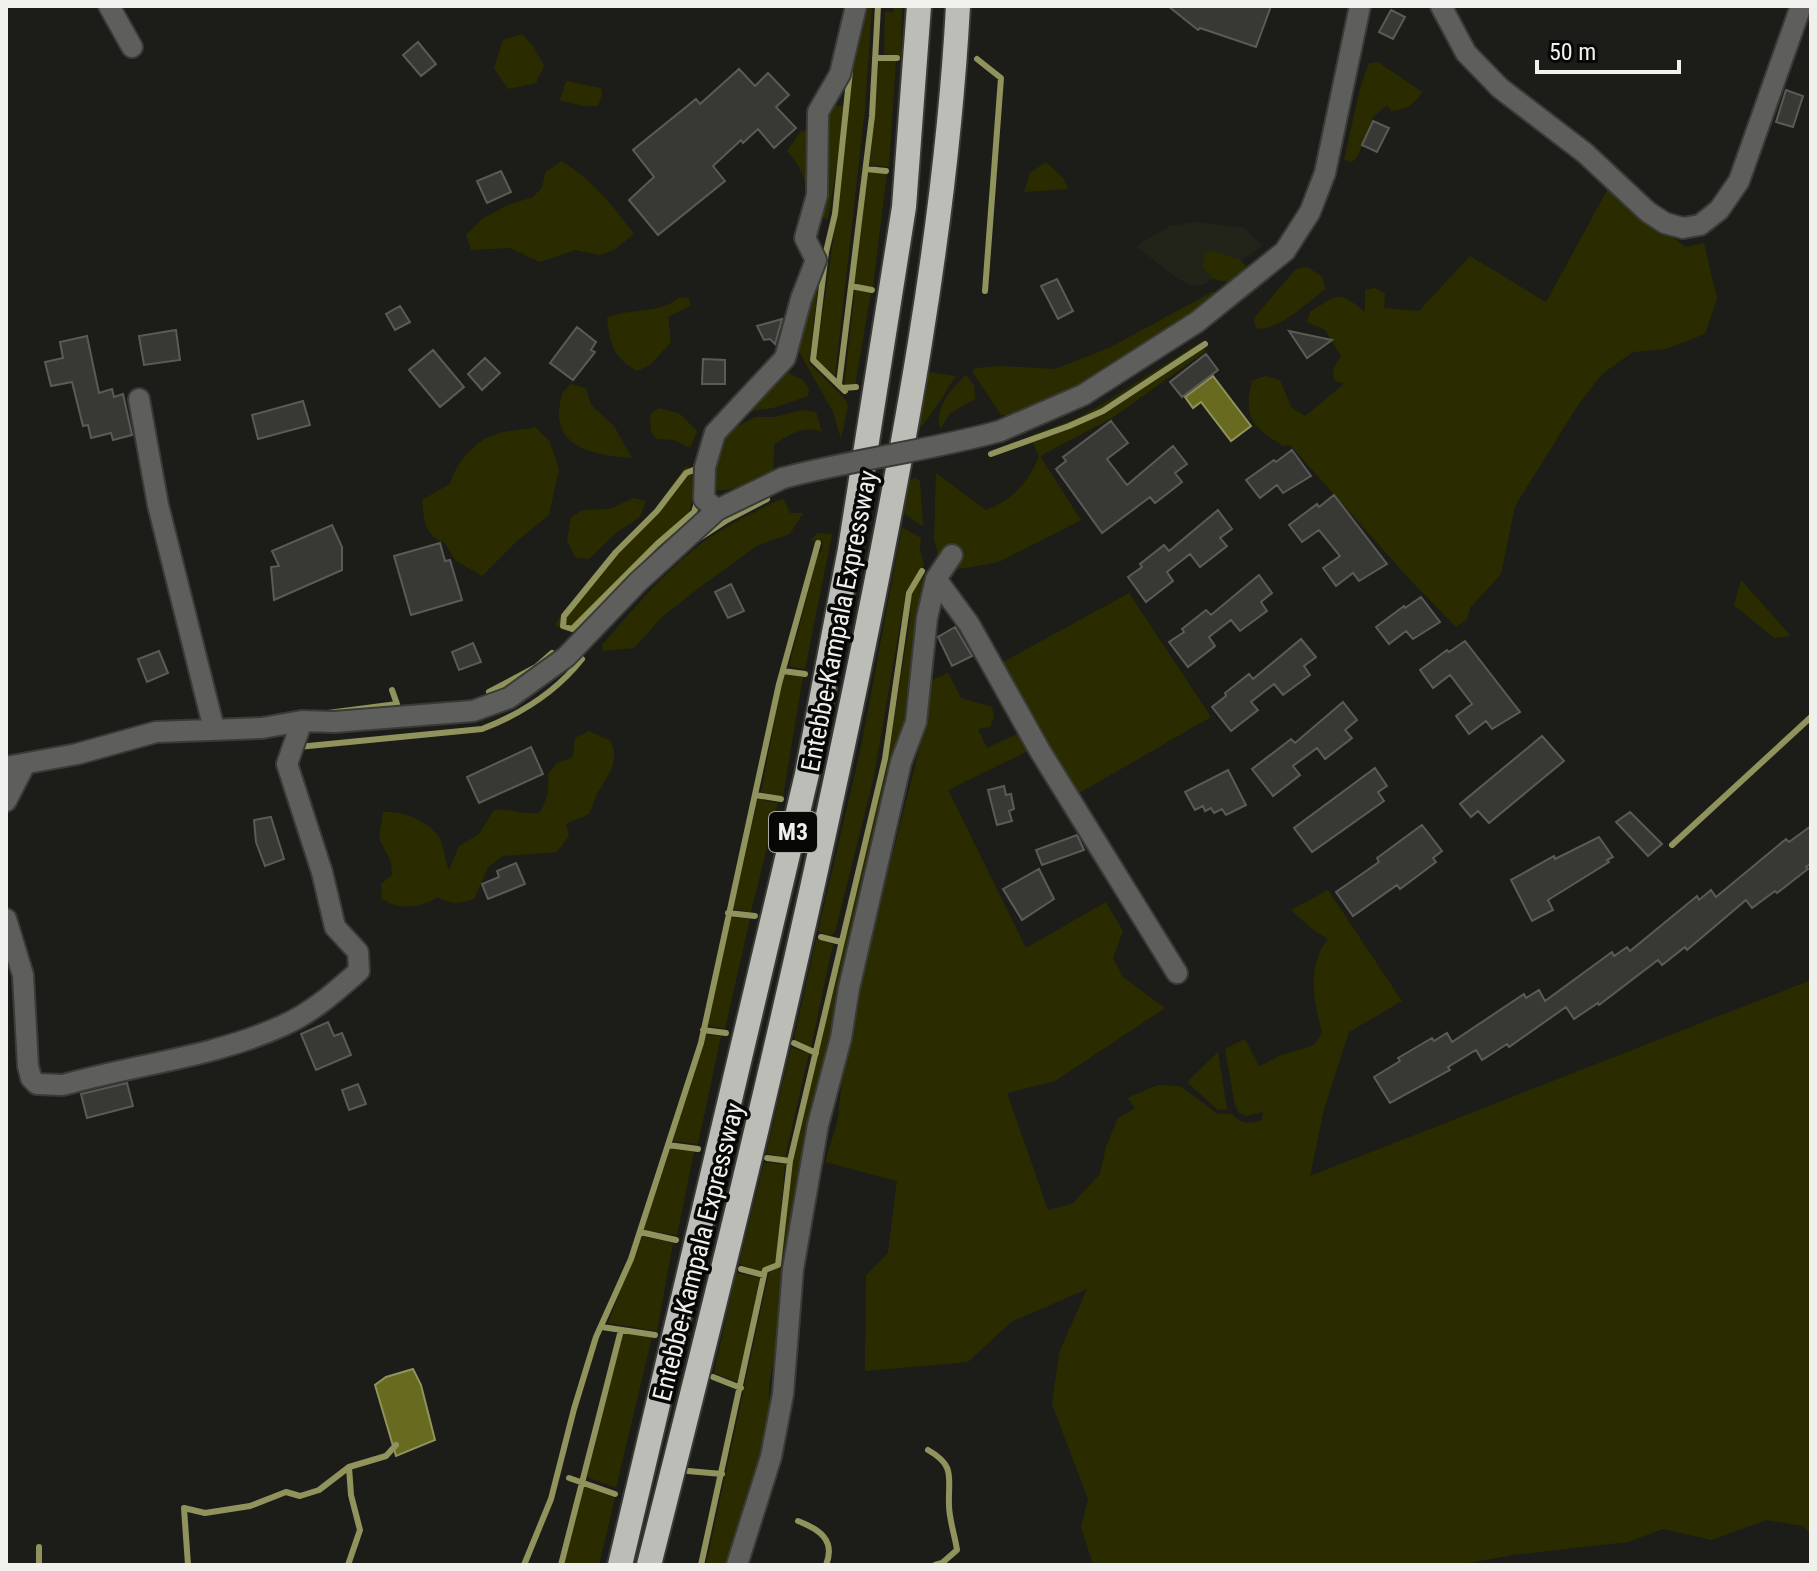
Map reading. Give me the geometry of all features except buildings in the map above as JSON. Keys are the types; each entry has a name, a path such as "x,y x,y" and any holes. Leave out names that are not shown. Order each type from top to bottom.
{"highway":[{"name":"Entebbe-Kampala Expressway","path":"620,1565 813,744 850,549 904,207 919,6"},
{"name":"Entebbe-Kampala Expressway","path":"649,1565 729,1250 812,894 881,562 939,220 953,95 958,6"}],"street":[{"path":"109,6 132,47"},
{"path":"717,510 704,499 703,485 707,456 715,433 785,358 801,299 816,263 805,238 817,195 817,117 840,74 856,6"},
{"path":"6,801 15,766 77,754 156,732 262,728 302,721 334,722 473,711 509,698 566,657 638,582 717,510 783,478 921,451 1000,431 1083,395 1197,322 1285,251 1310,212 1325,173 1360,6"},
{"path":"1441,6 1466,53 1500,88 1585,153 1648,212 1665,223 1683,228 1700,225 1719,210 1739,181 1801,6"},
{"path":"139,399 158,505 214,729"},
{"path":"737,1565 771,1457 783,1394 793,1269 818,1125 841,1038 849,988 901,762 916,722 927,618 936,579 952,555"},
{"path":"936,579 969,624 1033,740 1177,973"},
{"path":"6,919 23,975 28,1066 31,1078 37,1084 63,1085 242,1041 285,1025 326,1000 359,971 358,952 335,927 322,872 287,764 302,721"}],"shaded area":[{"path":"1195,222 1244,228 1263,246 1205,284 1193,286 1178,279 1136,246 1170,226"},
{"path":"1213,376 1251,426 1231,441 1201,402 1193,408 1185,397"},
{"path":"413,1369 421,1385 435,1440 396,1456 375,1385 386,1377"}],"green space":[{"path":"857,6 872,6 865,109 835,376 816,359 839,199"},
{"path":"894,6 902,6 901,56 884,54 885,11 893,13"},
{"path":"522,34 544,66 536,83 508,89 494,68 503,40"},
{"path":"896,60 889,167 870,165 879,61"},
{"path":"1378,62 1422,92 1405,108 1391,111 1387,105 1373,117 1358,156 1352,162 1344,160 1360,88 1369,63"},
{"path":"566,81 601,88 598,106 560,100"},
{"path":"827,107 846,107 828,219 811,216 805,181 787,151 801,131 822,129"},
{"path":"561,161 610,203 634,234 614,250 600,255 575,250 540,262 510,248 471,250 466,235 482,219 508,205 533,197 541,189 546,172"},
{"path":"1046,162 1063,178 1069,189 1024,192 1030,173"},
{"path":"868,171 887,173 873,287 854,284"},
{"path":"1609,187 1685,247 1704,243 1717,299 1705,334 1666,349 1633,352 1602,374 1578,405 1515,506 1501,574 1470,608 1467,619 1456,627 1290,445 1283,446 1257,427 1252,420 1249,404 1252,381 1265,376 1280,380 1291,407 1305,416 1344,384 1334,380 1333,369 1341,356 1325,330 1307,322 1310,312 1332,298 1343,297 1365,312 1365,290 1375,288 1385,293 1384,308 1419,311 1470,256 1546,302"},
{"path":"1209,250 1239,259 1251,271 1236,284 1213,279 1203,267 1204,255"},
{"path":"821,261 809,363 846,400 848,406 841,439 833,412 793,341"},
{"path":"1307,267 1323,277 1325,289 1282,321 1264,329 1256,328 1254,318 1296,269"},
{"path":"855,290 871,292 855,386 844,386"},
{"path":"1217,292 1216,297 1144,351 1101,377 1014,415 1001,415 972,371 1001,366 1055,369 1109,348"},
{"path":"680,297 689,298 691,305 668,317 671,342 651,364 638,371 623,361 612,343 607,318 654,309"},
{"path":"1199,343 1206,351 1112,418 1040,456 1081,520 999,562 942,572 934,539 936,473 986,510 996,506 1018,489 1039,457 1030,436 1075,419 1101,405"},
{"path":"929,372 956,376 918,429"},
{"path":"789,373 803,380 809,389 808,396 773,408 749,411 781,374"},
{"path":"966,375 974,385 975,399 950,413 940,429 942,407"},
{"path":"571,384 586,388 591,405 614,426 632,458 587,450 568,438 562,429 559,411 563,392"},
{"path":"659,408 680,414 697,431 690,448 673,440 657,439 651,432 650,414"},
{"path":"802,410 816,412 822,432 803,430 774,444 773,477 726,490 712,490 710,472 722,435 755,417 775,417"},
{"path":"535,427 550,442 559,469 549,515 482,576 456,561 445,543 429,531 422,500 450,484 456,469 484,439"},
{"path":"685,467 691,468 693,487 691,507 686,518 636,563 574,632 555,626 563,612 616,549 656,508"},
{"path":"915,478 920,481 923,526 904,514 910,480"},
{"path":"633,498 646,501 640,517 617,532 589,559 575,557 567,540 571,517 583,510 610,509"},
{"path":"783,498 790,513 803,513 790,534 758,545 700,587 661,618 634,648 603,651 602,645 634,608 692,551 724,528"},
{"path":"902,527 921,538 924,564 906,591 873,781 835,932 830,936 818,931 861,747"},
{"path":"818,533 832,534 805,669 789,666 818,554 822,551 823,541 810,540"},
{"path":"923,576 928,585 911,707 779,1296 776,1346 769,1385 769,1432 729,1565 706,1565 769,1272 780,1268 793,1163 888,758 910,619 911,594"},
{"path":"1741,580 1791,636 1774,638 1734,605"},
{"path":"1129,593 1211,717 1074,796 998,665"},
{"path":"948,673 961,698 992,707 994,717 990,727 978,729 987,748 1022,732 1034,748 948,790 1026,948 1106,902 1123,931 1113,958 1123,977 1165,1008 1055,1081 1007,1093 1048,1210 1072,1204 1100,1174 1106,1147 1118,1118 1135,1108 1127,1098 1158,1085 1180,1086 1218,1114 1232,1114 1246,1123 1262,1120 1263,1112 1246,1116 1239,1113 1225,1049 1245,1039 1259,1067 1279,1056 1314,1045 1322,1033 1314,973 1328,939 1291,910 1328,890 1402,1001 1349,1032 1324,1109 1310,1176 1811,980 1811,1535 1803,1526 1766,1520 1712,1540 1663,1529 1628,1542 1512,1555 1458,1565 1093,1565 1081,1527 1088,1499 1052,1404 1059,1353 1087,1289 1011,1322 968,1362 865,1371 866,1275 888,1253 897,1181 825,1162 837,1123 848,1029 920,746 923,684"},
{"path":"784,674 803,677 783,796 761,792"},
{"path":"589,731 611,741 614,755 612,766 589,814 566,824 569,836 557,852 503,856 488,867 474,899 469,901 451,902 438,897 417,906 403,907 382,899 381,884 392,875 391,862 379,838 383,812 406,815 435,832 449,870 459,846 479,834 494,810 539,813 547,794 548,774 557,763 573,757 575,738"},
{"path":"758,799 778,803 751,912 733,909"},
{"path":"730,917 750,919 725,1029 707,1025"},
{"path":"816,939 833,944 811,1047 794,1039"},
{"path":"705,1035 721,1036 698,1144 672,1141"},
{"path":"791,1048 809,1053 785,1158 766,1153"},
{"path":"1218,1052 1227,1109 1218,1110 1187,1082"},
{"path":"671,1148 694,1152 677,1235 643,1230"},
{"path":"764,1163 785,1164 776,1263 762,1272 739,1264"},
{"path":"641,1236 673,1243 657,1331 608,1323"},
{"path":"736,1273 760,1278 738,1382 714,1373"},
{"path":"623,1333 652,1337 616,1488 587,1477"},
{"path":"584,1485 615,1498 599,1565 564,1565"}],"waterway":[{"path":"839,384 872,116 878,6"},
{"path":"875,58 897,58"},
{"path":"977,59 1001,78 985,291"},
{"path":"845,391 813,360 826,252 835,214 850,71"},
{"path":"866,169 886,171"},
{"path":"851,286 872,290"},
{"path":"991,454 1103,411 1205,344"},
{"path":"842,388 856,387"},
{"path":"696,469 694,512 657,544 572,629 563,626 564,616 616,552 657,511 686,473 696,469"},
{"path":"698,539 767,499"},
{"path":"524,1565 551,1499 596,1337 631,1259 701,1043 779,684 818,543"},
{"path":"701,1565 765,1270 778,1265 790,1161 885,759 909,593 922,571"},
{"path":"489,692 536,667 552,653"},
{"path":"298,747 482,729 537,701 561,682 582,659"},
{"path":"783,671 805,674"},
{"path":"328,713 397,704 392,690"},
{"path":"1672,845 1811,717"},
{"path":"755,795 781,799"},
{"path":"728,913 755,916"},
{"path":"821,937 841,942"},
{"path":"703,1030 726,1033"},
{"path":"794,1043 816,1053"},
{"path":"668,1145 698,1149"},
{"path":"767,1158 790,1161"},
{"path":"640,1232 676,1240"},
{"path":"741,1269 764,1275"},
{"path":"602,1327 655,1335"},
{"path":"561,1565 621,1330"},
{"path":"713,1377 741,1388"},
{"path":"188,1565 184,1508 205,1513 250,1506 286,1492 300,1496 319,1490 349,1467 386,1456 396,1445"},
{"path":"928,1450 943,1461 949,1473 949,1510 957,1550 935,1565"},
{"path":"348,1565 360,1530 351,1495 349,1467"},
{"path":"688,1471 722,1474"},
{"path":"569,1478 615,1494"},
{"path":"798,1521 824,1537 829,1549 826,1565"},
{"path":"39,1547 39,1565"}]}
